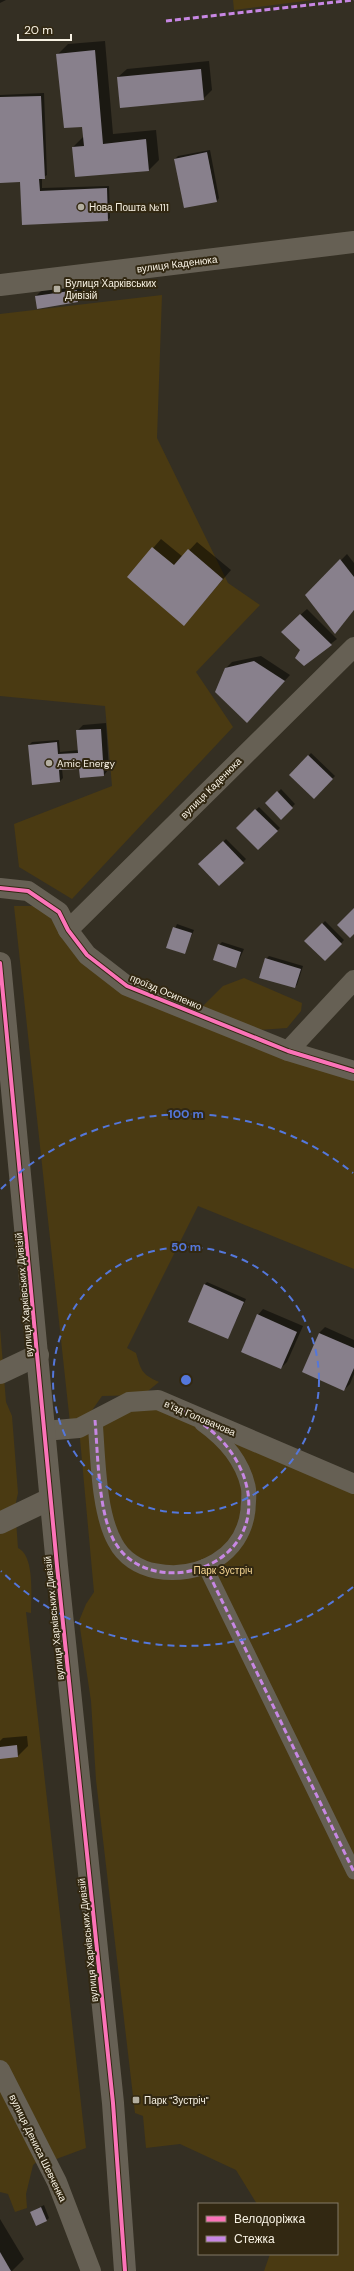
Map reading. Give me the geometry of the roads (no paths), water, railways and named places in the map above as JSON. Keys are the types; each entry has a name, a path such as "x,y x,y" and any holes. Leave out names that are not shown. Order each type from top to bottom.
{"street":[{"name":"вулиця Каденюка","path":"0,285 354,242"},
{"name":"вулиця Каденюка","path":"68,930 354,647"},
{"name":"проїзд Осипенко","path":"0,888 28,891 59,912 68,930 87,955 127,986 288,1051 354,1071"},
{"name":"вулиця Харківських Дивізій","path":"0,963 38,1355 50,1499 113,2103 125,2271"},
{"path":"288,1051 354,980"},
{"path":"0,1373 38,1355"},
{"name":"в'їзд Головачова","path":"44,1431 79,1428 129,1402 158,1400 354,1484"},
{"path":"95,1420 107,1521 113,1538 122,1553 137,1565 160,1572 178,1573 205,1566 216,1561 228,1552 244,1530 248,1502 248,1487 235,1456 216,1435 182,1410"},
{"path":"0,1523 50,1499"},
{"path":"205,1566 354,1872"},
{"name":"вулиця Дениса Шевченка","path":"0,2070 57,2182 91,2271"}],"place":[{"name":"Нова Пошта №111","path":"81,207"},
{"name":"Вулиця Харківських Дивізій","path":"57,289"},
{"name":"Amic Energy","path":"49,763"},
{"name":"Парк \"Зустріч\"","path":"136,2100"}],"park label":[{"name":"Парк Зустріч","path":"223,1570"}]}
